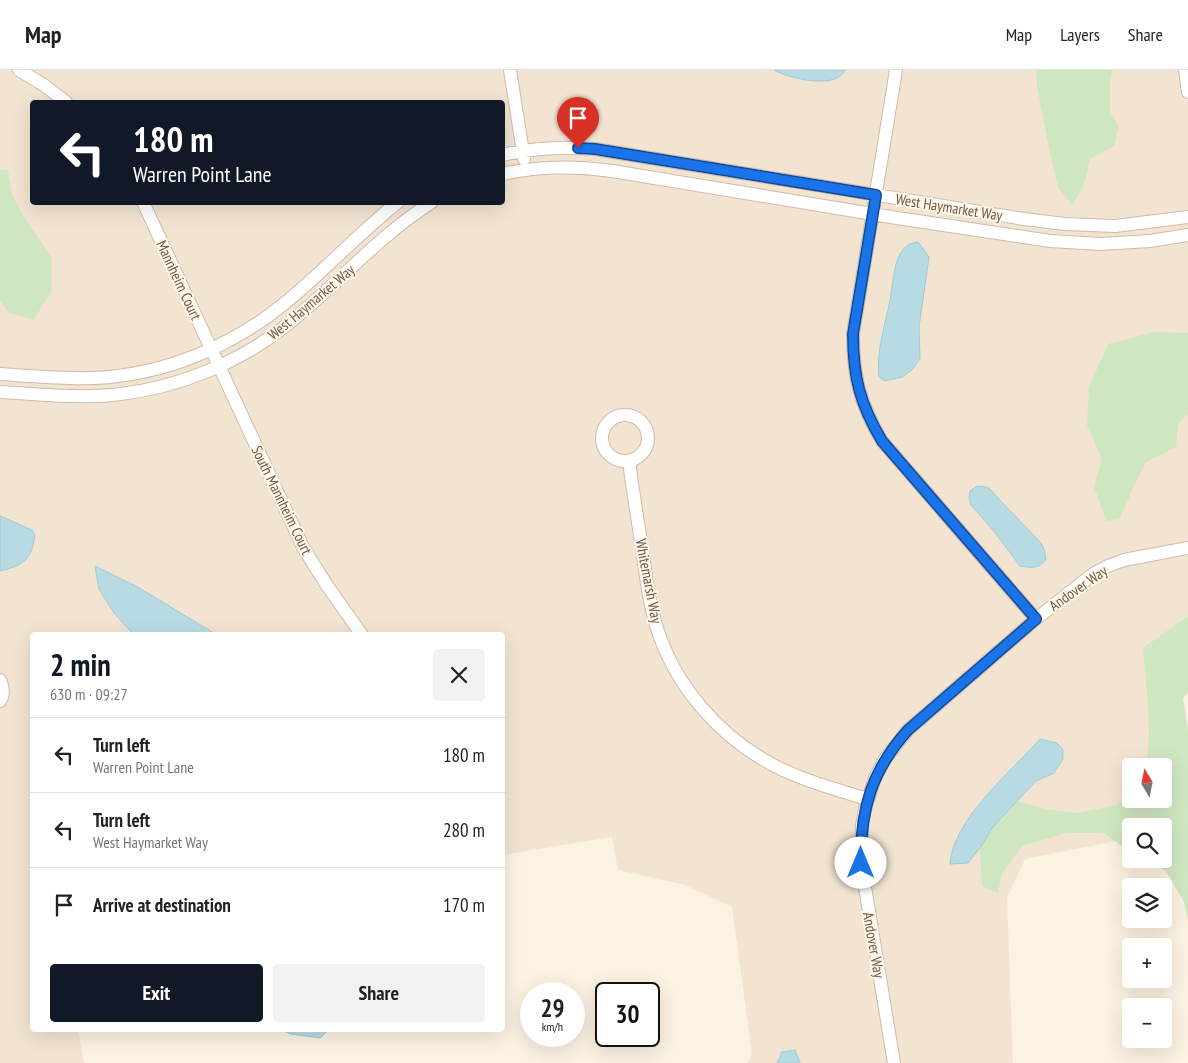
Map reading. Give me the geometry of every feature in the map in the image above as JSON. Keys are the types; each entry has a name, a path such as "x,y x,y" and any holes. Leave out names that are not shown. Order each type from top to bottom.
{"street":[{"path":"19,70 44,85 63,100"},
{"path":"510,70 526,169"},
{"path":"896,70 853,334 853,354 861,399 882,441 1036,619"},
{"path":"1185,70 1188,92"},
{"name":"West Haymarket Way","path":"505,154 563,148 595,149 1065,224 1115,226 1188,217"},
{"name":"West Haymarket Way","path":"505,173 526,169 577,166 873,214 1073,243 1123,243 1188,235"},
{"name":"Mannheim Court","path":"144,205 214,358"},
{"name":"West Haymarket Way","path":"0,392 66,395 122,394 182,380 214,358 250,328 286,302 395,205"},
{"name":"West Haymarket Way","path":"0,374 74,378 110,377 159,368 179,362 214,358 262,343 284,327 395,228 428,205"},
{"name":"South Mannheim Court","path":"214,358 303,547 360,632"},
{"name":"Whitemarsh Way","path":"629,460 650,601 662,643 670,661 687,689 718,725 757,756 776,767 810,781 867,799"},
{"name":"Andover Way","path":"894,1063 861,863 862,825 867,799 885,758 908,730 1036,619 1086,579 1108,566 1124,560 1188,548"},
{"path":"0,680 3,687 2,699 0,701"}],"shaded area":[{"path":"0,70 1188,70 1188,676 1163,758 1122,758 1122,808 1164,808 1164,818 1122,818 1122,840 1025,859 1007,898 1013,1063 747,1063 752,1054 732,907 685,885 618,870 612,837 505,855 505,632 30,632 30,1032 78,1032 84,1063 0,1063"}],"green space":[{"path":"1036,70 1112,70 1110,80 1110,112 1119,128 1114,146 1090,159 1082,189 1072,205 1058,187 1037,86"},
{"path":"0,169 8,170 12,194 22,214 52,258 51,293 33,320 9,313 0,301"},
{"path":"1154,332 1188,333 1188,414 1178,424 1176,447 1146,462 1120,519 1106,521 1094,486 1102,459 1087,425 1089,387 1108,344"},
{"path":"1188,616 1188,693 1183,698 1188,730 1188,921 1184,902 1172,878 1166,871 1160,868 1172,868 1172,818 1122,818 1122,846 1103,833 1066,833 1022,846 1002,873 998,893 982,886 980,848 992,828 1018,801 1045,809 1077,813 1117,805 1122,800 1122,808 1172,808 1172,758 1147,758 1149,725 1143,648"}],"water":[{"path":"774,70 845,70 834,79 817,81 788,76"},
{"path":"918,242 929,257 919,327 920,359 912,370 902,377 885,381 879,377 878,367 881,338 896,265 900,254 906,247"},
{"path":"977,486 990,489 1041,543 1046,559 1041,565 1032,567 1020,566 971,505 970,491"},
{"path":"0,516 32,530 35,535 29,556 15,567 0,571"},
{"path":"95,566 136,586 212,632 131,632 114,613 99,589"},
{"path":"1040,739 1057,743 1063,750 1063,759 1054,773 1036,781 992,828 968,863 950,864 961,830 972,813"},
{"path":"286,1032 326,1032 320,1038"},
{"path":"795,1050 800,1063 777,1063 782,1052"}],"route":[{"path":"578,148 595,149 876,195 853,334 853,354 861,399 882,441 1036,619 908,730 893,746 875,778 865,809 860,844 861,863"}]}
